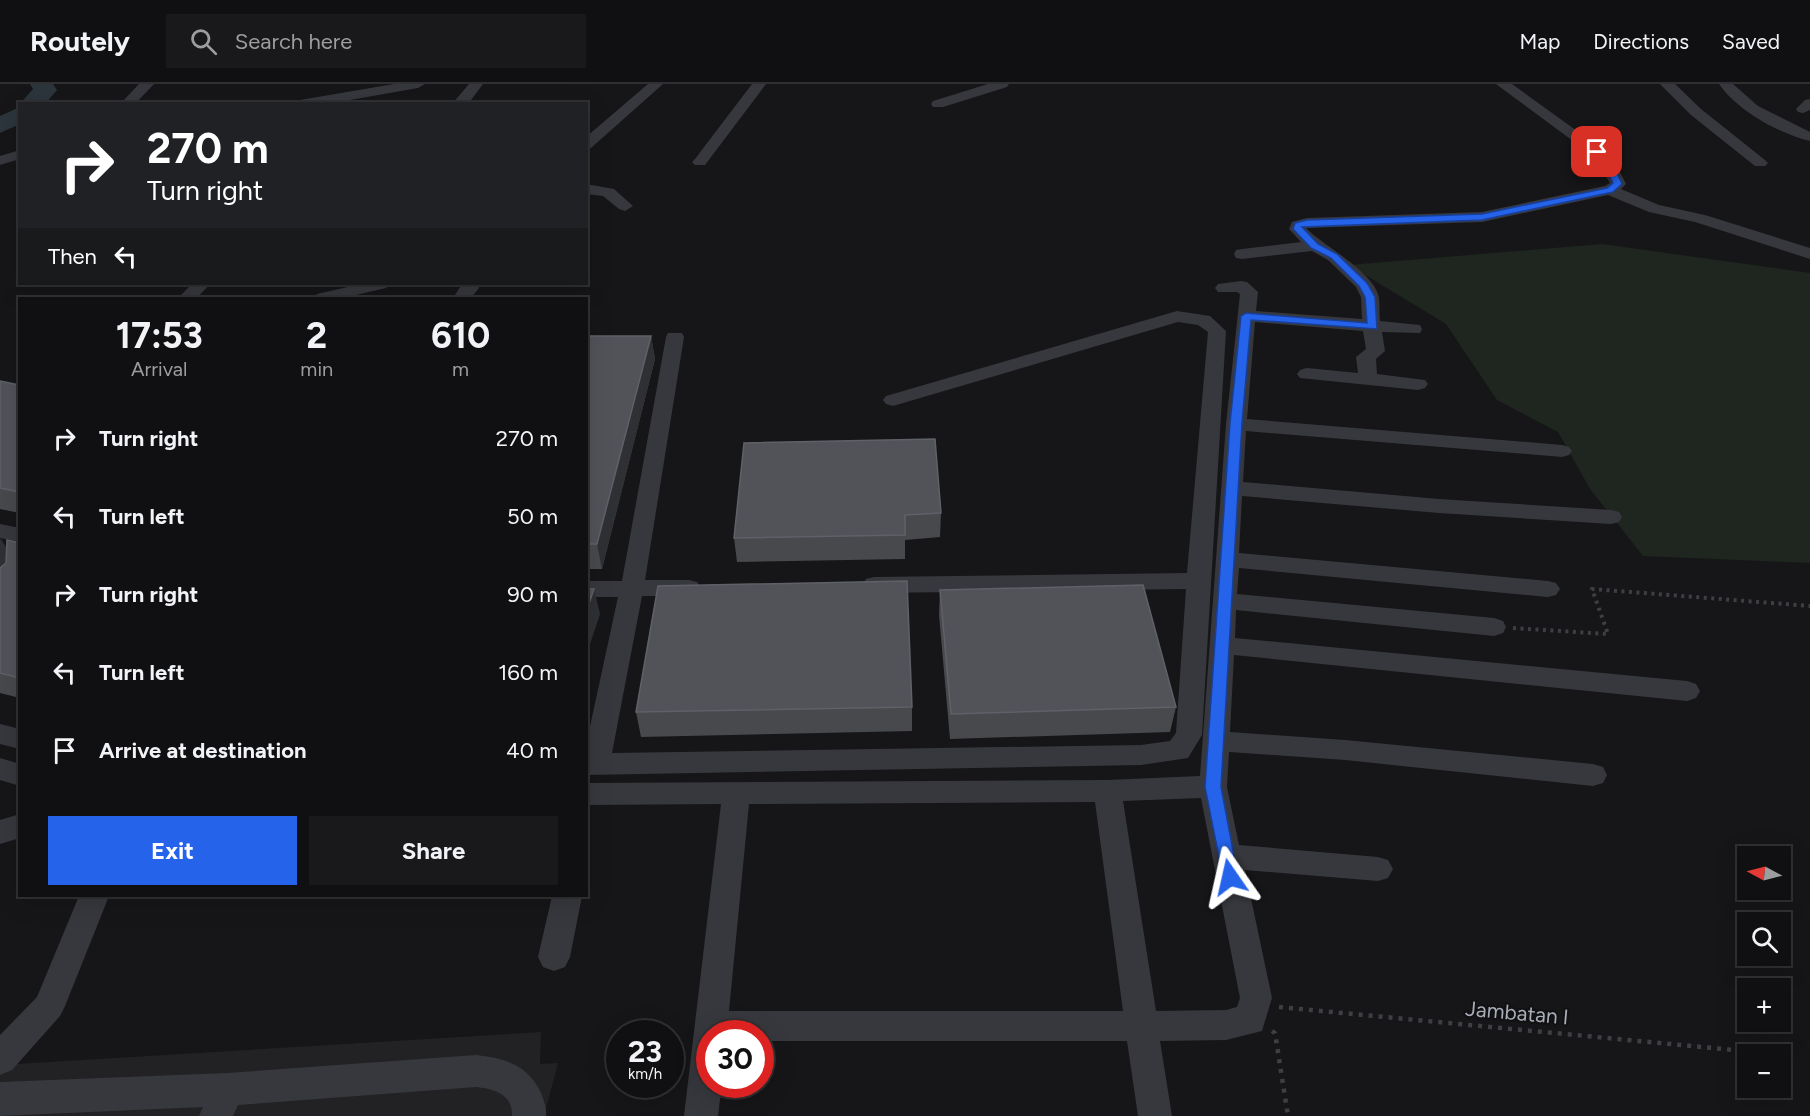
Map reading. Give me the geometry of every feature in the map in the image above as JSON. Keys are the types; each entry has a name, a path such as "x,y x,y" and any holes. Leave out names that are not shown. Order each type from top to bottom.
{"street":[{"path":"129,102 147,84"},
{"path":"313,102 418,84"},
{"path":"461,102 476,84"},
{"path":"588,144 656,84"},
{"path":"700,162 759,84"},
{"path":"938,104 1002,84"},
{"path":"1368,379 1366,357 1376,351 1369,309 1370,297 1364,285 1334,256 1314,246 1297,229 1298,225 1482,217 1610,190 1618,184 1611,170 1597,152 1503,84"},
{"path":"1667,84 1695,112 1760,163"},
{"path":"1726,84 1738,99 1755,110 1810,137"},
{"path":"1735,84 1746,92 1810,124"},
{"path":"369,102 377,91"},
{"path":"1695,112 1755,110"},
{"path":"0,161 18,155"},
{"path":"588,189 608,192 625,206"},
{"path":"1610,190 1655,209 1699,218 1810,254"},
{"path":"1242,254 1314,246"},
{"path":"189,297 200,285"},
{"path":"327,297 376,285"},
{"path":"774,1032 1226,1025 1253,1009 1213,787 1236,423 1249,291 1241,286 1224,288"},
{"path":"675,337 632,589 591,764 1141,755 1178,751 1189,735 1217,332 1204,320 1178,316 893,400"},
{"path":"1246,316 1413,329"},
{"path":"1306,374 1418,384"},
{"path":"1236,423 1562,451"},
{"path":"1232,488 1439,506 1611,517"},
{"path":"0,531 18,535"},
{"path":"1227,559 1548,589"},
{"path":"856,586 1198,581"},
{"path":"588,589 715,587"},
{"path":"1224,601 1494,627"},
{"path":"1221,645 1687,691"},
{"path":"0,734 18,738"},
{"path":"1216,741 1345,750 1593,775"},
{"path":"0,770 18,774"},
{"path":"588,797 736,792 1107,791 1213,787"},
{"path":"1107,791 1155,1116"},
{"path":"711,1020 736,792"},
{"path":"0,832 18,827"},
{"path":"1226,856 1378,869"},
{"path":"0,1059 49,1006 94,897"},
{"path":"554,957 567,897"},
{"path":"0,1099 222,1102 476,1071 500,1074 521,1087 530,1112 529,1116"},
{"path":"701,1116 703,1098"}],"path":[{"path":"1494,627 1608,634 1592,589 1810,606"},
{"name":"Jambatan I","path":"1253,1009 1278,1007 1737,1050"},
{"path":"1253,1009 1275,1033 1288,1116"}],"shaded area":[{"path":"1602,244 1810,273 1810,563 1643,556 1590,489 1558,432 1497,400 1446,324 1349,265"},
{"path":"541,1032 540,1064 558,1063 544,1116 0,1116 0,1065"}],"building":[{"path":"588,336 651,336 597,544 588,544"},
{"path":"0,381 18,385 18,492 0,488"},
{"path":"935,439 941,513 905,515 905,535 734,538 744,443"},
{"path":"7,540 18,543 18,678 0,673 0,568 6,563"},
{"path":"907,581 912,707 636,712 658,586"},
{"path":"1143,585 1176,707 951,714 940,590"},
{"path":"588,589 594,589 588,606"}],"waterway":[{"path":"33,102 46,90 41,84"},
{"path":"0,126 18,115"}],"route":[{"path":"1230,877 1213,787 1236,423 1246,316 1373,327 1369,309 1370,297 1364,285 1334,256 1314,246 1297,229 1298,225 1482,217 1506,210 1610,190 1618,184 1611,170 1597,152"}]}
